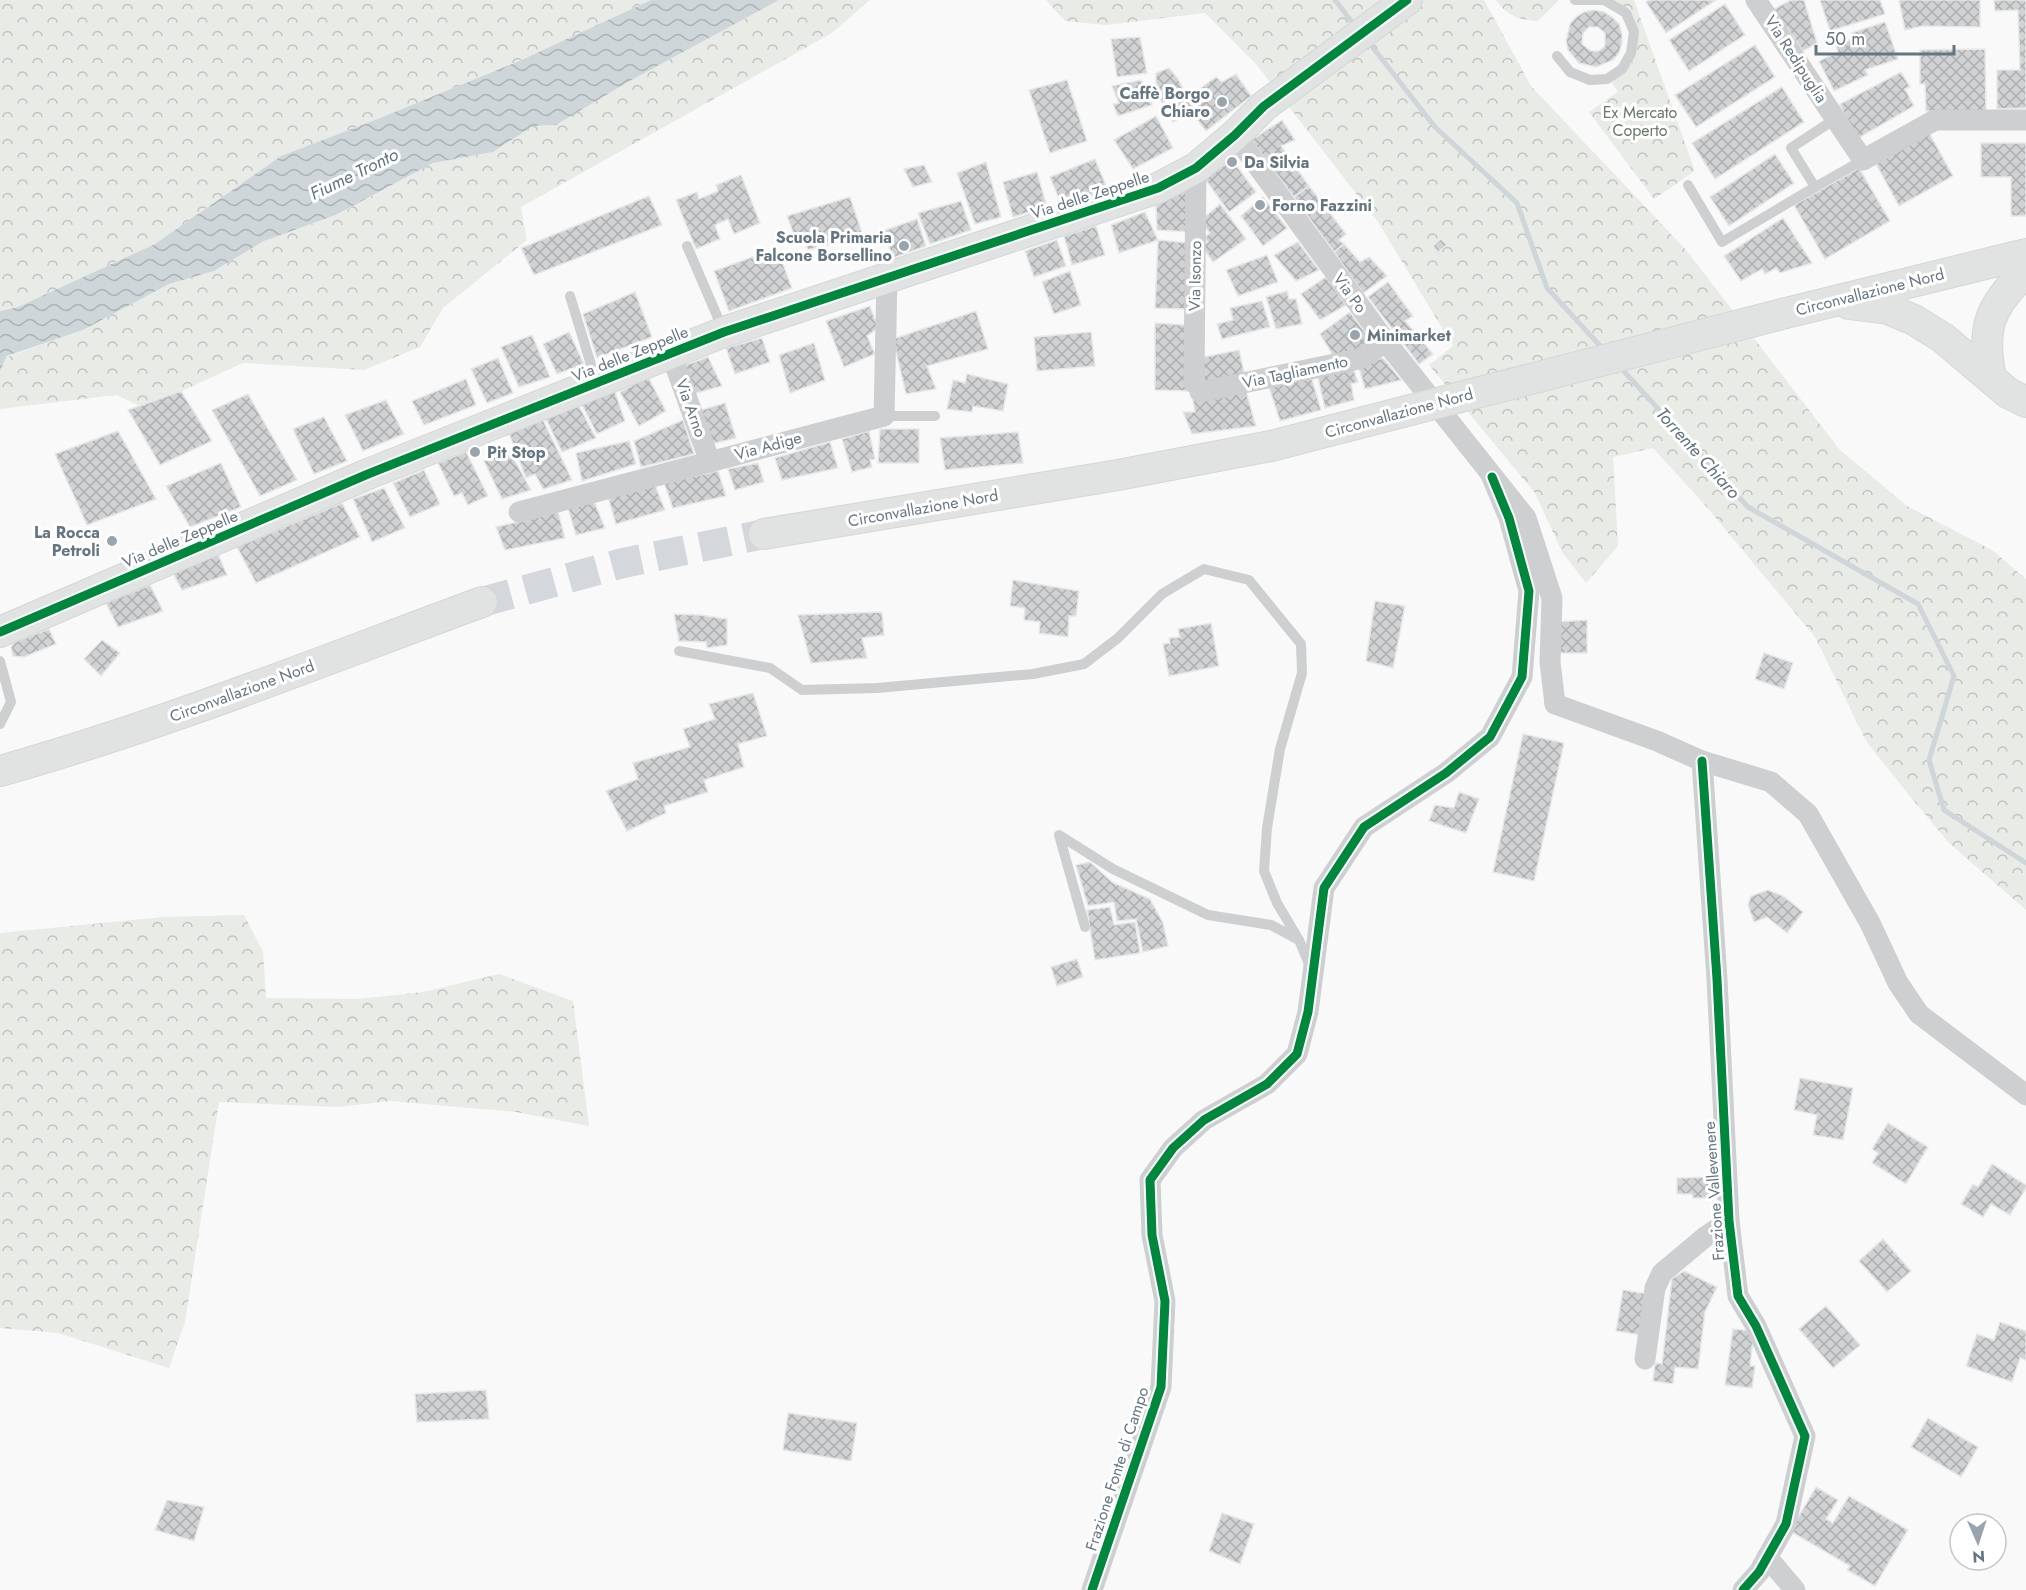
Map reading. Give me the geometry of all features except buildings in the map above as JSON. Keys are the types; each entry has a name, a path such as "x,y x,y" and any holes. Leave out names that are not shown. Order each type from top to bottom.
{"main road":[{"name":"Via delle Zeppelle","path":"0,632 368,474 724,332 1158,188 1196,168 1235,135 1264,106 1407,0"},
{"name":"Circonvallazione Nord","path":"764,534 1118,475 1271,446 1786,313 2026,254"},
{"path":"1991,378 1986,355 1987,330 1997,304 2026,272"},
{"path":"1834,302 1888,309 1914,320 1943,338 2008,393 2026,402"},
{"name":"Circonvallazione Nord","path":"0,771 73,750 194,710 482,602"}],"street":[{"name":"Via Redipuglia","path":"1756,0 1863,160"},
{"path":"1863,160 1935,120 2026,120"},
{"name":"Via Po","path":"1235,135 1386,342 1492,477"},
{"name":"Via Isonzo","path":"1196,168 1197,388"},
{"path":"884,416 887,278"},
{"name":"Via Tagliamento","path":"1197,388 1359,359 1386,342"},
{"name":"Via Arno","path":"671,354 710,462"},
{"name":"Via Adige","path":"519,512 884,416"},
{"path":"1492,477 1526,519 1552,598 1550,662 1555,704 1657,741 1702,761 1771,782 1809,814 1870,923 1898,983 1919,1014 2026,1095"},
{"name":"Frazione Fonte di Campo","path":"1092,1590 1161,1387 1164,1301 1152,1235 1150,1180 1173,1148 1204,1120 1267,1084 1297,1054 1308,1012 1324,888 1364,827 1446,774 1490,737 1522,677 1528,591 1509,518 1492,477"},
{"name":"Frazione Vallevenere","path":"1702,761 1717,979 1729,1221 1738,1296 1756,1326 1805,1436 1786,1524 1759,1572 1743,1590"},
{"path":"1645,1359 1655,1288 1662,1273 1705,1237 1729,1221"},
{"path":"1767,1557 1795,1590"}],"lane":[{"path":"1557,56 1570,72 1590,80 1607,78 1622,69 1631,53 1634,32 1626,14 1604,0 1575,0"},
{"name":"Via Redipuglia","path":"1815,187 1791,148 1835,119"},
{"path":"1688,184 1722,242 1863,160"},
{"path":"687,246 724,332"},
{"path":"570,296 597,384"},
{"path":"884,416 935,416"},
{"path":"679,651 770,668 802,690 877,688 1033,674 1084,663 1118,638 1162,594 1204,569 1249,580 1301,644 1302,673 1280,749 1267,828 1264,871 1277,903 1299,940 1312,972"},
{"path":"0,661 11,702 0,724"},
{"path":"1084,927 1059,835 1113,869 1208,915 1271,925 1299,940"}],"green space":[{"path":"0,0 651,0 517,62 281,156 155,244 18,307 0,311"},
{"path":"779,0 870,0 832,33 521,207 527,240 443,308 420,347 364,370 243,363 145,408 116,395 0,409 0,371 7,357 83,330 169,284 214,271 264,241 337,215 433,163 493,152 533,126 556,125 628,82"},
{"path":"1046,0 1484,0 1531,86 1687,251 1839,449 1907,506 1992,550 2026,579 2026,910 1949,843 1909,795 1866,741 1815,637 1705,505 1653,448 1613,457 1618,546 1586,583 1562,552 1535,493 1429,365 1453,346 1378,222 1256,64 1205,13 1106,25 1065,21"},
{"path":"1496,0 1558,1 1538,21 1514,16"},
{"name":"Ex Mercato Coperto","path":"1613,0 1634,0 1695,171 1654,199 1589,112 1618,92 1612,83 1634,57 1628,12"},
{"path":"244,915 263,952 266,998 358,999 423,992 499,974 573,1001 589,1126 516,1112 390,1101 339,1107 219,1102 185,1322 169,1368 58,1333 0,1328 0,933 163,917"}],"water":[{"name":"Fiume Tronto","path":"651,0 779,0 628,82 556,125 533,126 493,152 433,163 336,215 264,241 214,271 169,284 83,330 7,356 0,371 0,311 18,307 155,244 281,156 517,62"}],"waterway":[{"name":"Torrente Chiaro","path":"1335,0 1355,26"},
{"name":"Torrente Chiaro","path":"1367,40 1435,127 1517,203 1547,288 1603,349"},
{"name":"Torrente Chiaro","path":"1620,367 1748,507 1918,604 1954,676 1929,760 1944,810 2026,863"}],"tunnel":[{"path":"482,602 623,563 764,534"}],"cycle path":[{"path":"0,632 368,474 724,332 1158,188 1196,168 1235,135 1264,106 1407,0"},
{"path":"1092,1590 1161,1387 1165,1301 1152,1235 1150,1180 1173,1148 1204,1120 1267,1084 1297,1054 1308,1012 1324,888 1364,827 1446,773 1490,737 1522,677 1529,591 1509,518 1492,477"},
{"path":"1702,761 1717,979 1729,1221 1738,1296 1756,1326 1805,1436 1786,1524 1759,1572 1743,1590"}],"place":[{"name":"Caffè Borgo Chiaro","path":"1222,102"},
{"name":"Da Silvia","path":"1232,162"},
{"name":"Forno Fazzini","path":"1260,205"},
{"name":"Scuola Primaria Falcone Borsellino","path":"904,246"},
{"name":"Minimarket","path":"1355,335"},
{"name":"Pit Stop","path":"475,452"},
{"name":"La Rocca Petroli","path":"112,541"}]}
